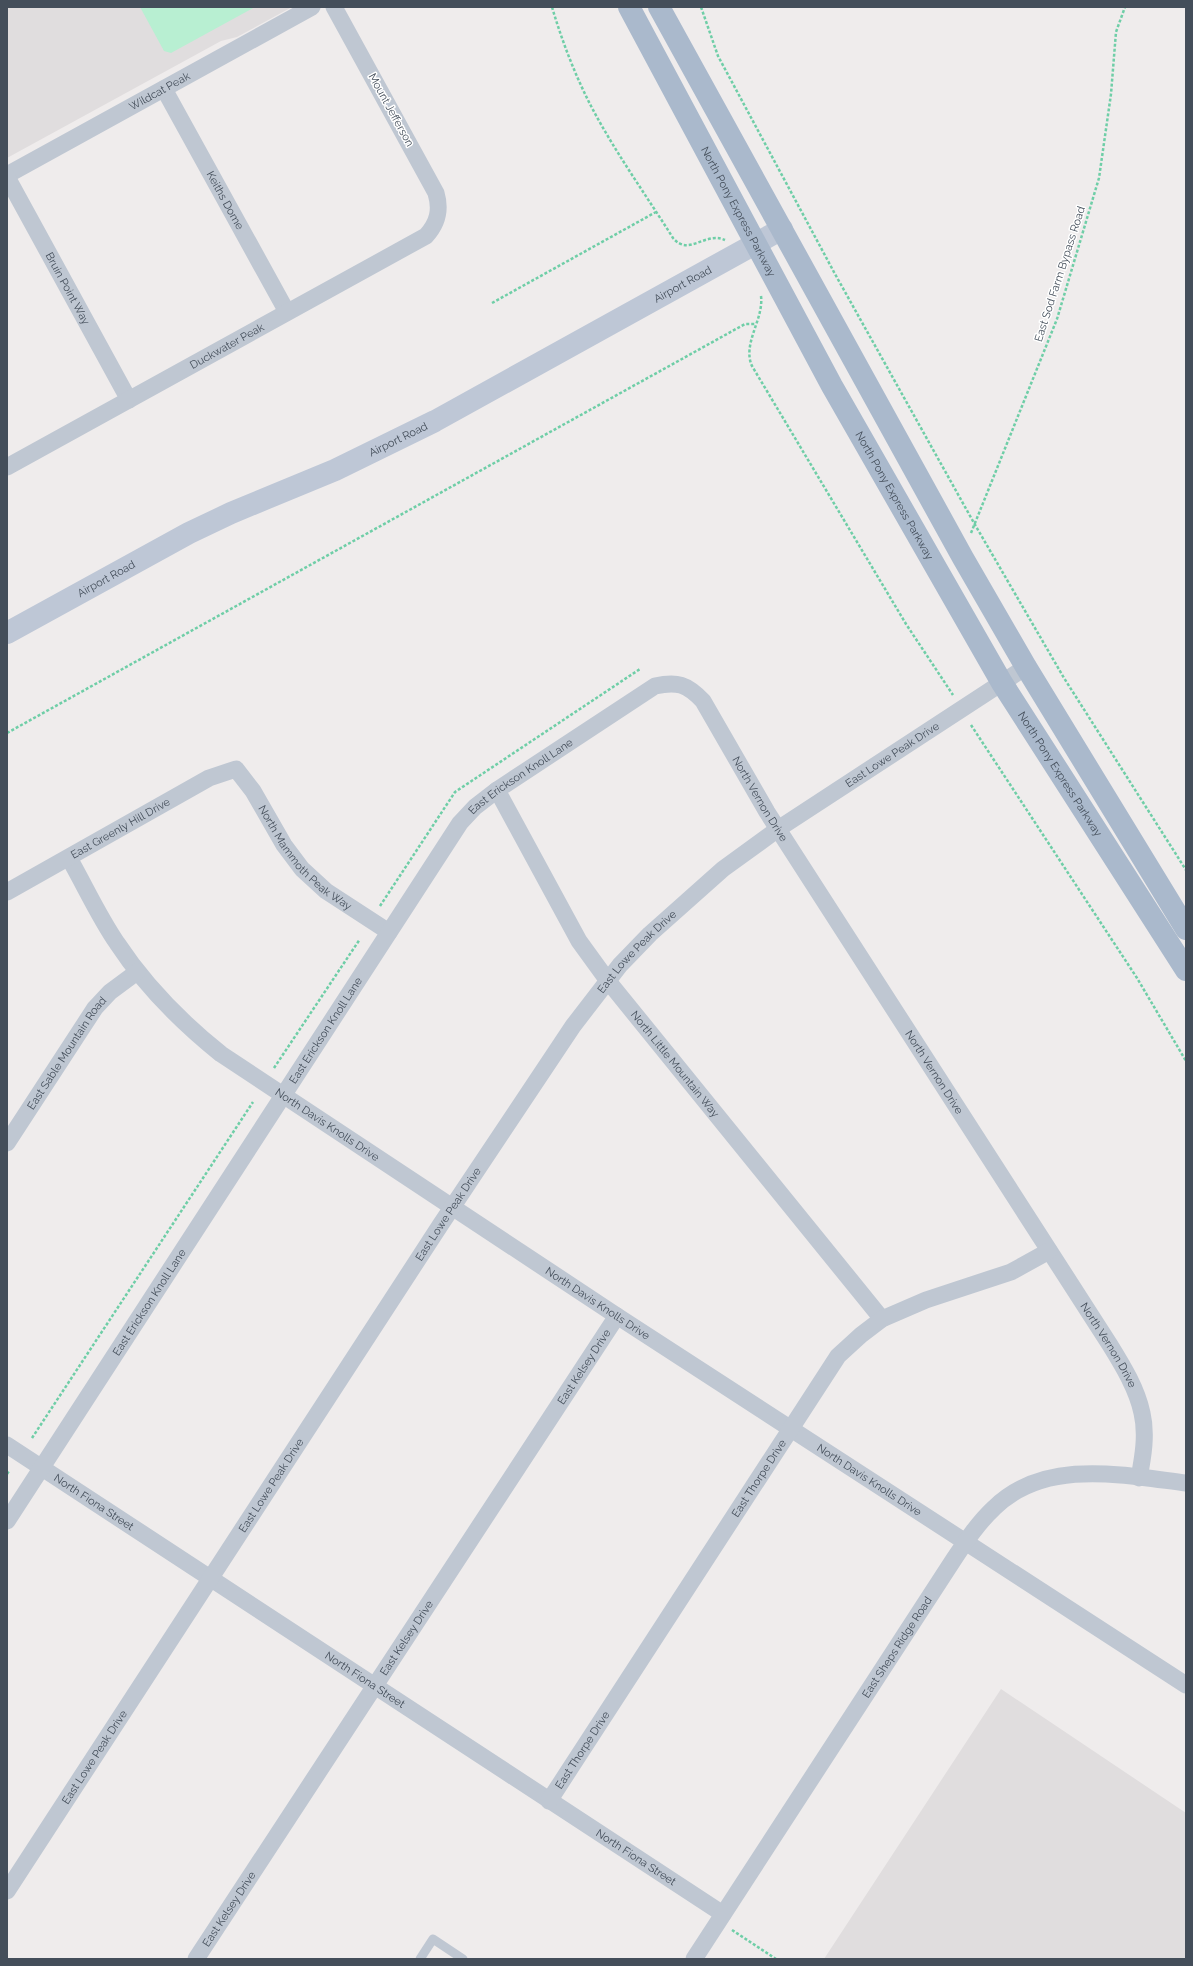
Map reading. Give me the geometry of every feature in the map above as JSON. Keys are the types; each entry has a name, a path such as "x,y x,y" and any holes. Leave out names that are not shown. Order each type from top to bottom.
{"main road":[{"name":"North Pony Express Parkway","path":"629,7 832,386 1002,682 1186,970"},
{"path":"659,7 963,558 1026,667 1186,929"}],"street":[{"name":"Wildcat Peak","path":"7,176 312,7"},
{"name":"Mount Jefferson","path":"334,7 436,193 439,208 438,216"},
{"name":"Keiths Dome","path":"164,88 287,312"},
{"name":"Bruin Point Way","path":"7,176 129,400"},
{"name":"Duckwater Peak","path":"7,467 426,236 436,223 438,216"},
{"name":"Airport Road","path":"7,633 189,533 231,513 335,470 435,421 782,229"},
{"name":"East Lowe Peak Drive","path":"7,1891 453,1207 573,1026 620,965 690,896 723,869 778,829 1026,667"},
{"name":"East Erickson Knoll Lane","path":"7,1521 460,823 475,806 497,790 655,686 668,683 681,684"},
{"name":"North Vernon Drive","path":"681,684 693,691 703,701 778,829 1128,1376 1142,1413 1144,1445 1139,1478"},
{"name":"East Greenly Hill Drive","path":"7,892 209,778 236,769"},
{"name":"North Mammoth Peak Way","path":"236,769 253,791 284,845 302,869 326,891 389,932"},
{"name":"North Little Mountain Way","path":"497,790 579,941 608,981 882,1319"},
{"name":"North Davis Knolls Drive","path":"69,858 116,942 137,972 161,1000 194,1032 221,1054 617,1316 1186,1685"},
{"name":"East Sable Mountain Road","path":"7,1143 95,1008 110,992 137,972"},
{"name":"East Thorpe Drive","path":"549,1801 838,1356 861,1335 882,1319 926,1300 1011,1272 1049,1251"},
{"name":"East Kelsey Drive","path":"196,1959 617,1316"},
{"name":"North Fiona Street","path":"7,1445 723,1914"},
{"name":"East Sheps Ridge Road","path":"694,1959 966,1542 994,1508 1015,1492 1040,1481 1075,1473 1110,1474 1186,1483"}],"lane":[{"path":"420,1959 433,1939 463,1959"}],"path":[{"path":"552,7 566,47 591,105 604,129 673,238 681,245 691,246 704,239 722,239 729,243 736,254"},
{"path":"701,7 718,56 835,274 974,523 1064,678 1186,870"},
{"name":"East Sod Farm Bypass Road","path":"963,558 974,523 1057,319 1099,178 1111,94 1116,32 1125,7"},
{"path":"492,303 656,212"},
{"path":"761,294 761,305 750,352 752,366 906,624 953,695"},
{"path":"7,732 745,324 756,324"},
{"path":"971,725 1136,978 1186,1061"},
{"path":"274,1068 360,939"},
{"path":"32,1438 253,1102"},
{"path":"732,1930 776,1959"}],"shaded area":[{"path":"7,7 292,7 237,37 221,41 7,158"},
{"path":"1001,1689 1186,1813 1186,1959 824,1959"}],"green space":[{"path":"140,7 255,7 171,53 164,51"}]}
